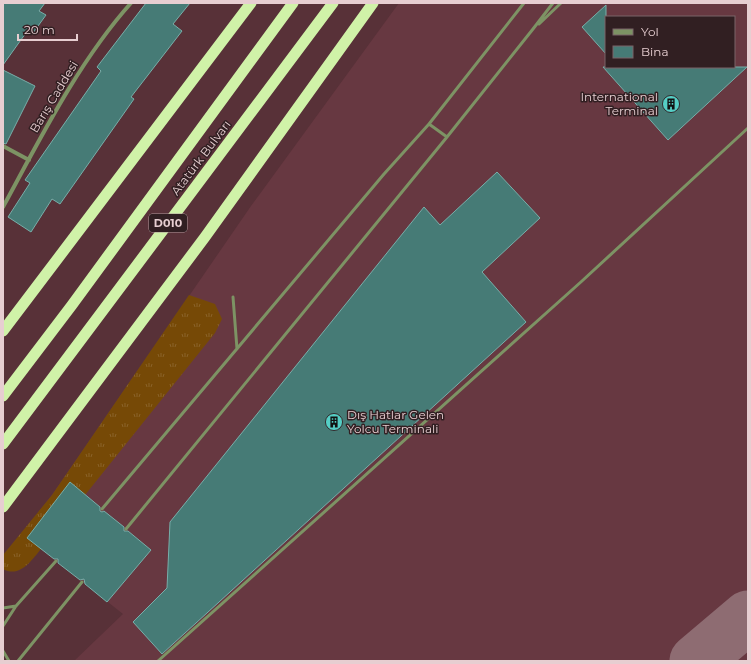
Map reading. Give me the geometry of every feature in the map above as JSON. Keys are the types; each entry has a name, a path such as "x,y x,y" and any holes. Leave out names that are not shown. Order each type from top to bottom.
{"highway":[{"path":"3,331 251,3"},
{"name":"Atatürk Bulvarı","path":"3,396 72,305 293,3"},
{"name":"Atatürk Bulvarı","path":"3,444 333,3"},
{"path":"3,507 205,237 373,3"}],"street":[{"name":"Barış Caddesi","path":"3,207 85,64 116,20 131,3"},
{"path":"3,146 29,160"}],"lane":[{"path":"102,509 384,174 429,124 524,3"},
{"path":"126,529 447,137 553,3"},
{"path":"533,29 561,3"},
{"path":"429,124 447,137"},
{"path":"158,661 582,281 748,128"},
{"path":"233,297 237,349"},
{"path":"3,626 16,606 56,561"},
{"path":"18,661 82,582"},
{"path":"3,608 16,606"},
{"path":"3,651 9,661"}],"shaded area":[{"path":"399,3 748,3 748,661 74,661 123,614 27,538 25,529 52,495 251,206"}],"green space":[{"path":"189,295 215,304 222,319 215,333 85,495 71,483 28,539 41,549 29,563 20,570 9,571 3,569 3,555 52,495"}],"building":[{"path":"3,3 45,3 39,11 46,15 33,33 28,30 3,65"},
{"path":"146,3 190,3 173,24 182,31 131,97 134,99 60,204 52,199 31,232 8,217 30,183 25,180 101,71 97,67"},
{"path":"606,5 605,53 582,27"},
{"path":"603,67 747,67 668,140"},
{"path":"3,70 35,86 6,144 3,143"},
{"name":"Dış Hatlar Gelen Yolcu Terminali","path":"497,172 540,218 482,272 526,322 162,654 133,622 167,588 170,522 424,207 440,225"},
{"path":"70,482 100,507 100,511 104,511 124,527 124,531 128,531 151,550 107,602 85,584 84,579 80,580 58,563 58,559 54,559 27,538"}],"taxiway":[{"path":"696,661 748,617"}],"place":[{"name":"International Terminal","path":"671,104"},
{"name":"Dış Hatlar Gelen Yolcu Terminali","path":"334,422"}]}
